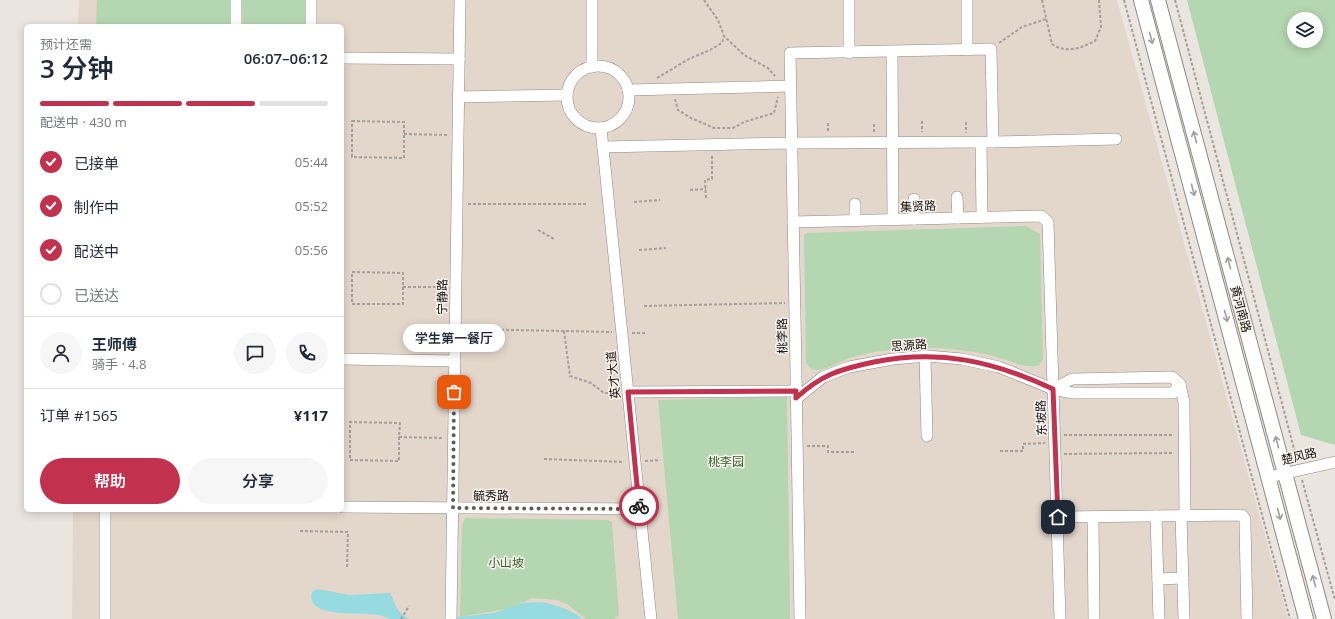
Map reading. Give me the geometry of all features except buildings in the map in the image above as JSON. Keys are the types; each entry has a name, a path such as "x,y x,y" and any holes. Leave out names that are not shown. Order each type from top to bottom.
{"main road":[{"name":"黄河南路","path":"1141,0 1306,619"},
{"name":"黄河南路","path":"1158,0 1324,619"}],"street":[{"path":"236,0 236,24"},
{"path":"311,0 311,24"},
{"name":"宁静路","path":"451,619 460,0"},
{"path":"592,0 592,67"},
{"path":"849,0 849,53 991,49 993,142"},
{"path":"966,0 966,50"},
{"path":"892,52 893,219"},
{"name":"桃李路","path":"800,619 790,54 849,53"},
{"path":"344,58 459,59"},
{"path":"592,67 605,67 614,70 621,77 628,90 628,104 625,113 618,120 601,128 586,125 573,115 568,106 567,95 570,85 576,76 584,70 592,67"},
{"path":"628,90 790,86"},
{"path":"458,97 567,95"},
{"name":"英才大道","path":"601,128 651,619"},
{"path":"603,147 712,144 993,142 1116,139"},
{"path":"981,142 982,217"},
{"path":"957,197 958,218"},
{"path":"914,199 914,219"},
{"path":"854,204 855,220"},
{"name":"集贤路","path":"793,222 1041,216 1044,218"},
{"name":"东坡路","path":"1044,218 1048,222 1060,619"},
{"path":"925,356 927,436"},
{"name":"思源路","path":"796,395 823,377 850,367 893,359 925,356 962,359 999,367 1053,389 1073,393 1173,393 1180,384"},
{"path":"344,359 455,361"},
{"path":"1053,389 1072,379 1172,377 1180,384 1184,403 1184,619"},
{"path":"628,392 796,395"},
{"name":"楚风路","path":"1269,477 1335,462"},
{"name":"毓秀路","path":"344,507 640,509"},
{"path":"104,619 105,512"},
{"path":"1058,517 1239,515 1245,518 1247,619"},
{"path":"1156,516 1159,619"},
{"path":"1093,517 1094,619"},
{"path":"1158,579 1183,578"}],"path":[{"path":"1042,0 1052,44 1058,48 1067,50 1088,45 1095,41 1101,27 1099,0"},
{"path":"1124,0 1290,619"},
{"path":"1175,0 1335,600"},
{"path":"991,49 1022,27 1046,19"},
{"path":"646,89 656,79 667,72 722,43 724,36"},
{"path":"352,122 404,122 404,134 404,158 352,158 352,122"},
{"path":"404,134 454,135"},
{"path":"706,198 705,180 712,180 712,144"},
{"path":"690,190 706,189"},
{"path":"634,202 660,200"},
{"path":"457,204 586,204"},
{"path":"538,230 554,239"},
{"path":"639,250 666,248"},
{"path":"352,272 403,273 403,287 403,304 352,304 352,272"},
{"path":"403,287 456,288"},
{"path":"644,306 794,302"},
{"path":"455,328 647,333"},
{"path":"564,331 570,360 570,376 591,383 604,393 628,392"},
{"path":"350,422 400,423 399,436 399,461 350,460 350,422"},
{"path":"1000,451 1024,451 1023,444 1055,444 1184,435"},
{"path":"399,436 453,439"},
{"path":"1055,444 1184,453"},
{"path":"797,446 828,446 828,452 856,452"},
{"path":"544,459 610,463 660,460"},
{"path":"300,531 348,532 347,567"},
{"path":"401,619 409,606"}],"shaded area":[{"path":"79,0 1117,0 1288,619 72,619 73,512 344,512 344,24 78,24"}],"green space":[{"path":"97,0 234,0 234,24 96,24"},
{"path":"242,0 308,0 308,24 243,24"},
{"path":"1187,0 1335,0 1335,445 1301,435"},
{"path":"1026,226 1040,234 1043,360 1039,365 1022,365 999,357 971,352 924,348 895,349 869,353 850,358 819,370 811,369 806,363 804,235 807,233"},
{"name":"桃李园","path":"787,397 790,619 678,619 658,400"},
{"name":"小山坡","path":"465,518 608,520 612,522 619,615 614,619 586,619 567,604 557,600 532,598 511,608 460,617 462,526"}],"water":[{"path":"318,589 349,595 390,593 399,611 409,619 390,619 380,615 348,614 325,610 317,607 312,601 312,592"},
{"path":"543,602 569,610 582,619 442,619 494,613 523,603"}],"way so far":[{"path":"454,392 453,508 640,509 639,506"}],"place":[{"name":"学生第一餐厅","path":"454,392"}],"route":[{"path":"639,506 628,392 796,391 796,398 809,386 823,377 850,367 893,359 927,356 962,359 999,367 1053,389 1058,517"}]}
